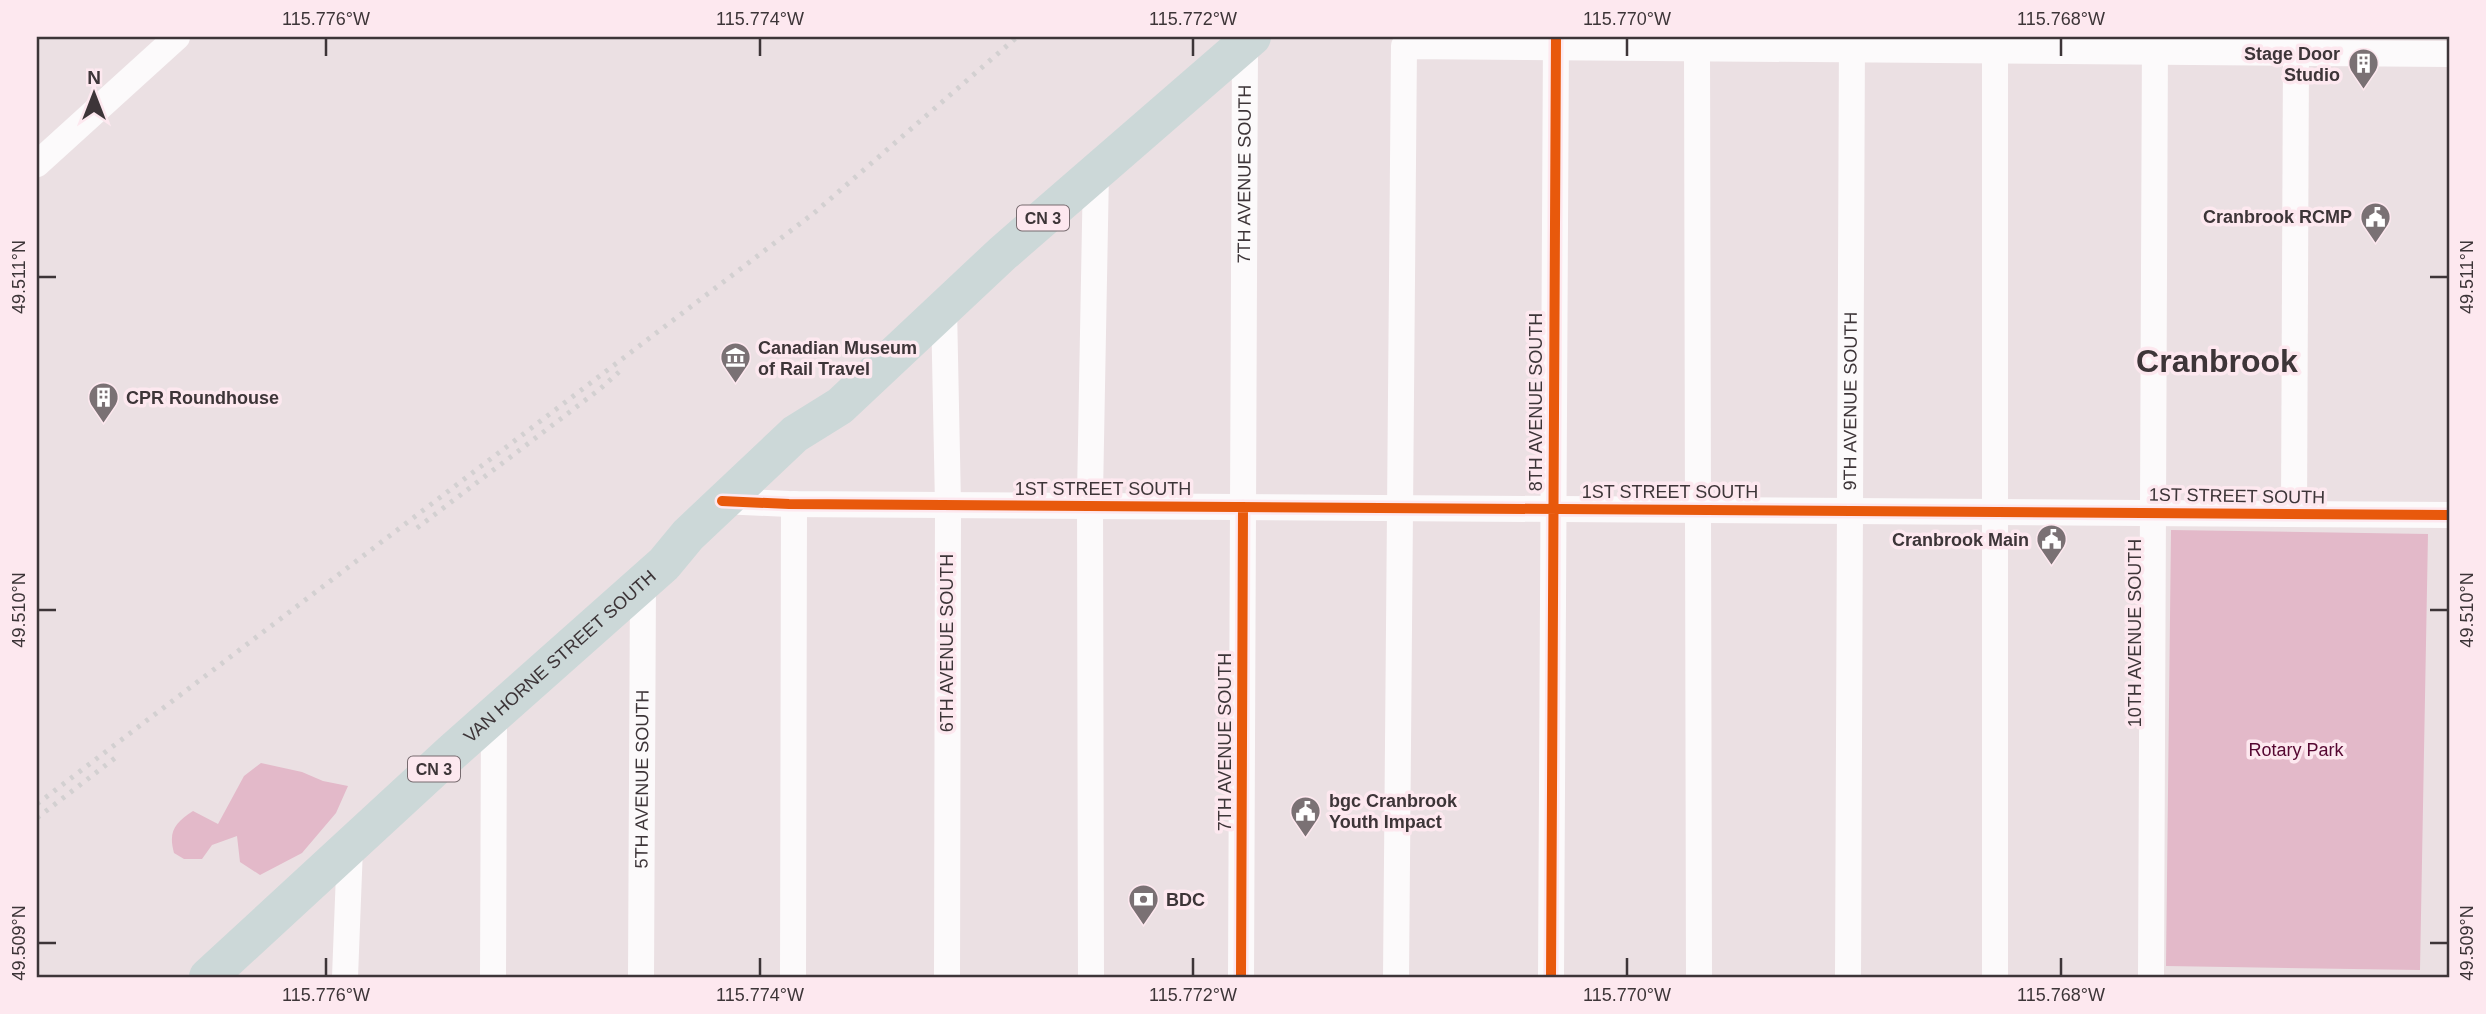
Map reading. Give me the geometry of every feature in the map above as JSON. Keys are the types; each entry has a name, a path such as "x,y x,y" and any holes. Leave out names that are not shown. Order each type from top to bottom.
{"highway":[{"name":"VAN HORNE STREET SOUTH","path":"208,977 653,573 688,535 737,502 794,435 840,406 1096,171 1249,40"}],"street":[{"path":"37,164 177,37"},
{"name":"7TH AVENUE SOUTH","path":"1241,977 1249,40"},
{"path":"1396,977 1404,46 1556,42 1697,48 1852,43 1995,51 2155,44 2296,53 2449,54"},
{"name":"8TH AVENUE SOUTH","path":"1550,977 1556,42"},
{"name":"9TH AVENUE SOUTH","path":"1848,977 1852,43"},
{"name":"10TH AVENUE SOUTH","path":"2151,977 2155,44"},
{"path":"1697,48 1699,977"},
{"path":"1995,51 1995,977"},
{"path":"2294,514 2296,53"},
{"path":"1091,977 1090,506 1096,171"},
{"name":"6TH AVENUE SOUTH","path":"944,308 948,505 947,977"},
{"name":"1ST STREET SOUTH","path":"737,502 2449,515"},
{"path":"793,977 794,504"},
{"name":"5TH AVENUE SOUTH","path":"640,977 653,573"},
{"path":"493,977 494,715"},
{"path":"345,977 351,847"}],"green space":[{"name":"Rotary Park","path":"2171,530 2428,534 2420,970 2166,966"},
{"path":"261,763 348,786 336,813 302,853 260,875 240,862 237,836 212,845 202,859 184,859 174,853 172,839 177,824 193,811 218,824 244,776"}],"railway":[{"path":"37,804 814,213 1017,37"},
{"path":"417,528 619,372"},
{"path":"37,818 119,755"}],"cycle path":[{"path":"1551,977 1556,37"},
{"path":"722,501 789,504 2449,515"},
{"path":"1241,977 1243,507"}],"place":[{"name":"Stage Door Studio","path":"2363,91"},
{"name":"Cranbrook RCMP","path":"2375,244"},
{"name":"Canadian Museum of Rail Travel","path":"735,385"},
{"name":"CPR Roundhouse","path":"103,425"},
{"name":"Cranbrook Main","path":"2052,567"},
{"name":"bgc Cranbrook Youth Impact","path":"1306,838"},
{"name":"BDC","path":"1143,927"}],"district":[{"name":"Cranbrook","path":"2217,361"}]}
